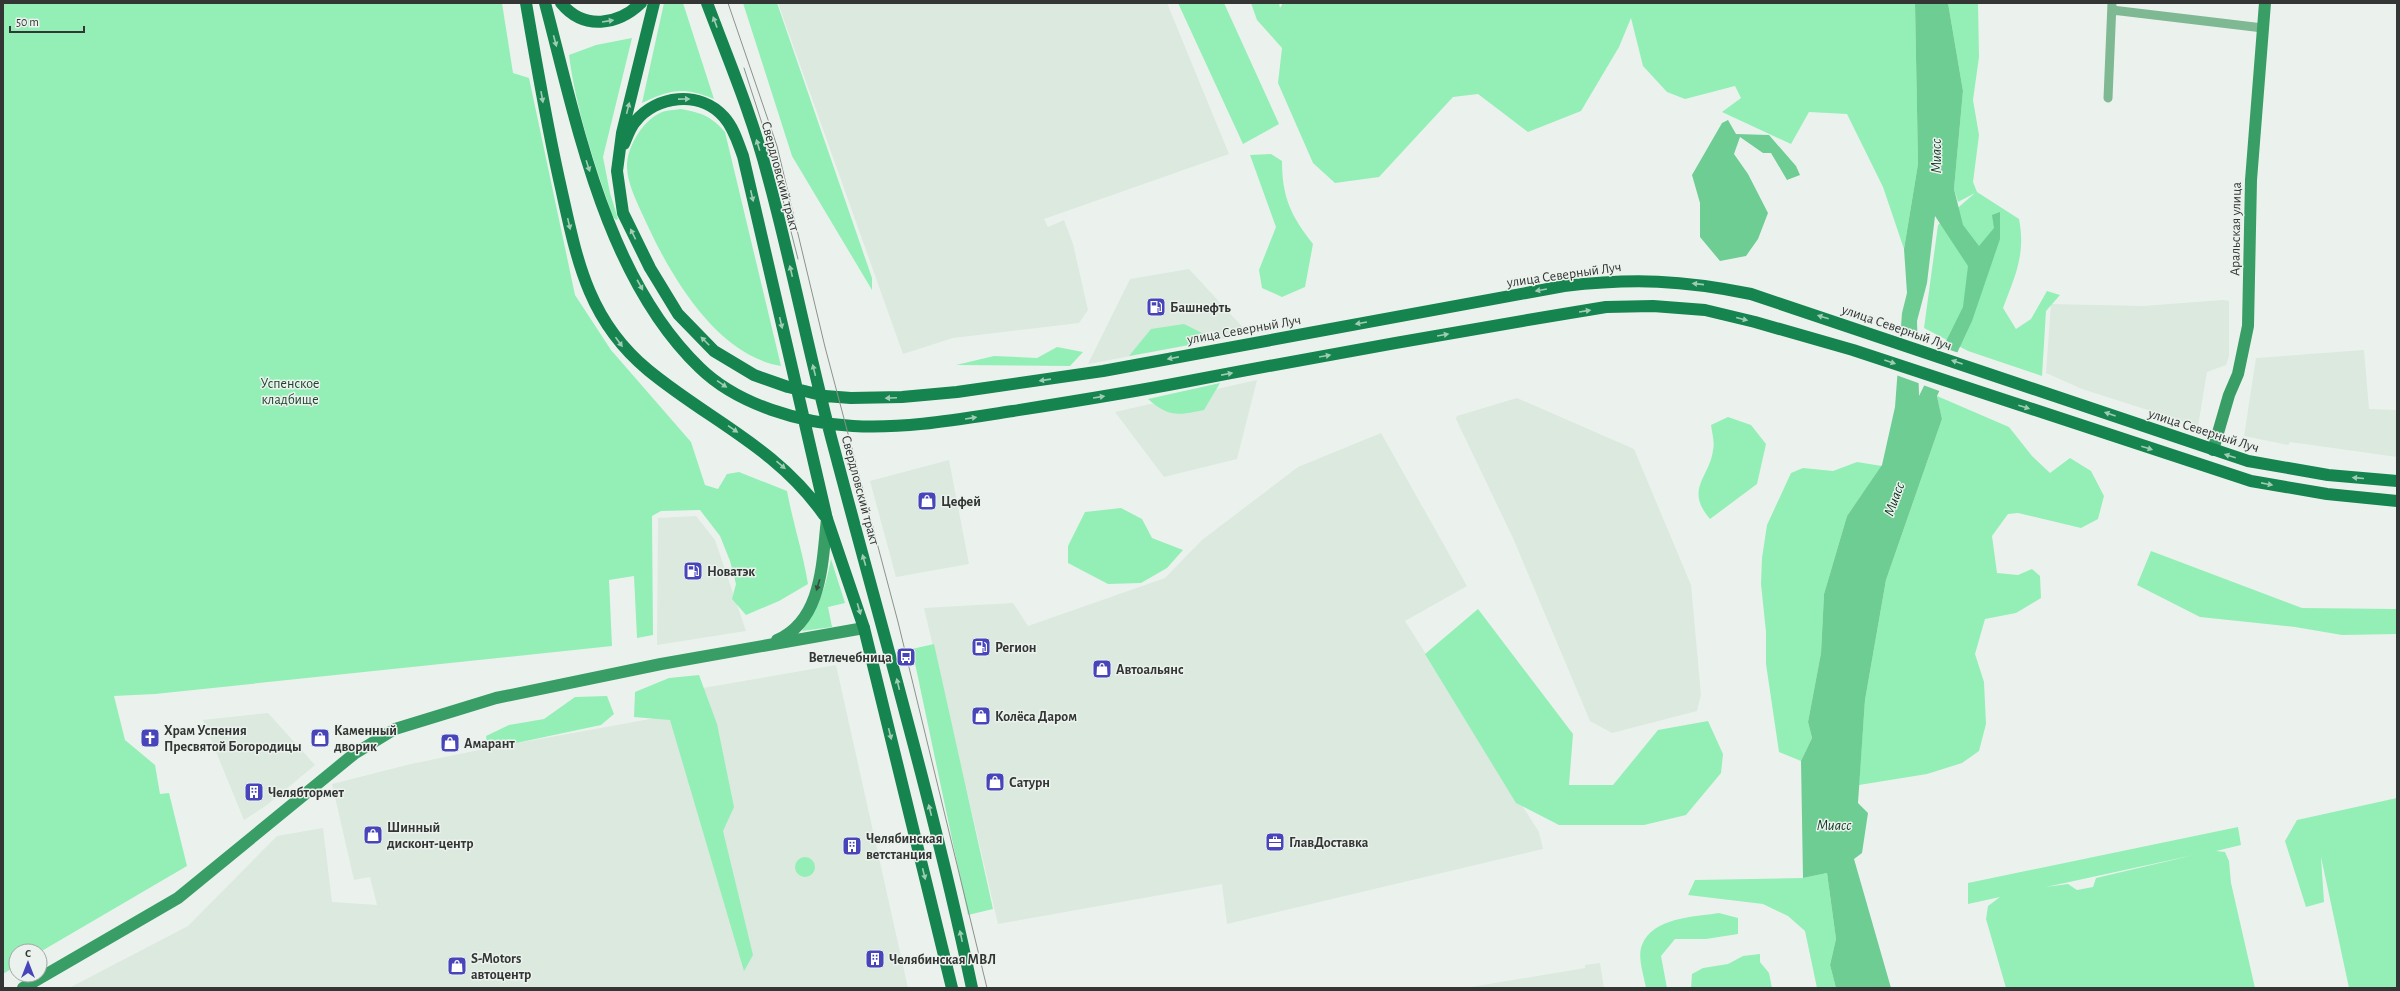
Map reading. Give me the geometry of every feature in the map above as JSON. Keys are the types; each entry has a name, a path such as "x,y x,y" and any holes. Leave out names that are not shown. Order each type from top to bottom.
{"main road":[{"path":"526,3 547,123 578,261 606,324 623,348 671,388 750,440 782,466 814,500 827,519 821,577 812,606 801,623 786,636 763,646"},
{"path":"545,3 587,163 608,222 663,328 697,365 749,401 787,415 852,426 932,423 1127,393 1287,363 1606,307 1653,306 1705,310 1853,350 2251,481 2327,494 2397,500"},
{"path":"561,3 579,17 608,23 626,16 641,3"},
{"path":"617,171 622,132 654,3"},
{"name":"Свердловский тракт","path":"707,3 752,122 768,176 834,448 882,625 954,903 972,988"},
{"name":"Аральская улица","path":"2213,450 2229,395 2238,374 2248,326 2251,180 2265,3"},
{"path":"617,171 623,146 634,122 654,105 672,100 690,98 709,105 724,117 735,135 743,156 786,348 811,447 827,519 864,628 952,988"},
{"name":"улица Северный Луч","path":"617,171 623,213 650,268 678,314 714,351 754,375 788,387 825,396 874,398 930,395 1103,371 1564,286 1614,280 1662,280 1706,284 1752,294 2248,461 2328,475 2397,481"},
{"path":"23,988 178,898 354,754 395,729 496,698 763,646 882,625"}],"street":[{"path":"2108,98 2112,7 2263,28"}],"shaded area":[{"path":"778,3 1167,3 1229,154 1044,219 1048,227 1064,220 1073,244 1088,310 1079,323 953,338 903,354"},
{"path":"1189,269 1249,334 1088,364 1130,279"},
{"path":"2223,300 2229,301 2229,356 2226,365 2207,372 2198,426 2082,389 2046,373 2051,304 2143,306"},
{"path":"2364,350 2369,409 2397,410 2397,457 2290,442 2288,445 2244,436 2256,358"},
{"path":"1257,380 1237,459 1164,477 1115,412"},
{"path":"1517,398 1634,449 1691,585 1701,695 1697,711 1612,733 1590,721 1513,538 1456,419 1457,416"},
{"path":"1381,433 1467,586 1405,621 1539,832 1543,849 1227,924 1222,884 998,924 924,608 1013,603 1028,626 1165,578 1202,540 1298,467"},
{"path":"949,460 969,564 896,577 870,481"},
{"path":"696,516 715,540 746,631 657,645 658,518"},
{"path":"836,665 908,988 69,988 188,926 277,836 323,828 332,902 377,905 370,877 354,880 332,784 411,764 479,750 661,717 656,696"},
{"path":"268,713 315,765 267,805 244,820 203,720"},
{"path":"1600,963 1604,988 1465,988 1585,968 1585,965"}],"green space":[{"name":"Успенское кладбище","path":"3,3 502,3 513,73 529,78 575,295 611,350 691,442 705,485 718,489 727,474 739,472 787,491 808,584 779,601 746,615 732,599 736,584 730,561 720,536 700,510 661,511 652,516 653,635 637,638 634,576 609,580 612,646 155,694 114,696 125,740 155,765 160,794 169,793 187,866 48,947 48,943 8,943 8,971 3,974"},
{"path":"664,3 683,3 714,99 686,91 678,91 670,92 642,103"},
{"path":"743,3 777,3 872,278 872,290 792,156"},
{"path":"1178,3 1224,3 1279,124 1243,144"},
{"path":"1251,3 1279,3 1280,8 1283,3 1915,3 1918,164 1904,249 1883,187 1847,114 1809,112 1791,144 1722,112 1741,98 1735,86 1685,99 1667,92 1643,66 1631,18 1619,47 1581,111 1528,132 1478,94 1453,97 1379,177 1335,183 1313,163 1278,83 1282,48 1257,20"},
{"path":"1948,3 1978,3 1979,57 1973,100 1979,135 1973,182 1977,192 2019,219 2021,232 2020,254 2015,275 2003,308 2016,329 2031,319 2047,291 2060,295 2046,311 2042,376 1968,351 1924,328 1938,225 1975,193 1958,202 1954,189 1963,91"},
{"path":"632,38 603,157 610,193 618,219 616,220 613,217 581,117 569,55 596,45"},
{"path":"681,109 706,116 715,122 725,132 781,366 758,359 736,346 716,329 698,310 682,287 655,242 634,195 629,181 627,161 636,136 653,117 665,111"},
{"path":"1271,154 1282,161 1282,174 1289,206 1305,234 1313,244 1305,287 1282,297 1262,288 1259,270 1276,227 1250,155"},
{"path":"1184,324 1216,340 1129,356 1151,329"},
{"path":"1057,347 1083,352 1070,366 956,365 994,356 1037,358"},
{"path":"1220,383 1204,410 1174,414 1155,405 1148,399"},
{"path":"1937,396 2009,427 2032,456 2050,473 2070,458 2091,471 2104,496 2098,519 2081,528 2018,513 2008,514 1992,536 1997,573 2018,575 2032,569 2040,576 2041,598 2016,613 1985,619 1975,654 1984,682 1986,724 1979,751 1962,763 1927,774 1859,785 1865,700 1886,580 1942,419"},
{"path":"1728,417 1751,425 1766,444 1757,484 1710,519 1703,509 1699,499 1699,491 1714,447 1711,425"},
{"path":"1857,462 1882,466 1847,516 1824,594 1821,653 1808,722 1812,738 1801,761 1779,752 1766,664 1766,632 1761,584 1762,558 1767,525 1791,473 1803,468 1833,471"},
{"path":"1121,508 1142,519 1152,538 1183,550 1167,568 1141,583 1108,584 1068,563 1068,546 1085,512"},
{"path":"2151,551 2302,608 2397,609 2397,634 2342,635 2295,627 2200,617 2137,585"},
{"path":"831,559 845,603 828,607 832,627 802,631 818,605"},
{"path":"1478,609 1573,734 1569,785 1613,785 1658,730 1708,721 1723,754 1721,773 1686,815 1644,825 1559,825 1516,803 1425,654"},
{"path":"934,644 993,909 968,915 912,649"},
{"path":"699,675 717,724 734,807 723,831 753,955 744,971 670,720 634,717 635,692 669,678"},
{"path":"607,696 614,714 601,725 488,749 486,736 509,725 544,719 575,697"},
{"path":"2397,798 2397,988 2349,988 2321,857 2324,902 2306,907 2285,841 2297,820"},
{"path":"2238,827 2241,845 2216,851 2225,852 2229,861 2231,883 2255,988 2006,988 1986,919 1988,906 2000,897 1968,904 1968,883","holes":["2194,855 2096,878 2093,887 2077,890 2068,884 2046,887"]},
{"path":"805,857 812,860 815,867 812,874 805,877 798,874 795,867 798,860"},
{"path":"1827,873 1836,939 1830,965 1836,988 1817,988 1805,931 1788,916 1763,904 1688,895 1695,880 1803,878"},
{"path":"1719,913 1738,918 1738,934 1706,939 1675,939 1661,956 1667,988 1646,988 1640,955 1642,945 1647,936 1655,929 1675,920"},
{"path":"1760,954 1760,962 1769,973 1772,988 1691,988 1692,974 1703,968 1728,964 1743,956"}],"water":[{"name":"Миасс","path":"1915,3 1948,3 1963,91 1954,189 1963,225 1979,246 1994,228 1992,215 2000,212 2000,239 1972,321 1937,396 1942,419 1886,580 1865,700 1858,803 1868,813 1862,853 1854,859 1891,988 1836,988 1830,965 1836,939 1827,873 1803,878 1801,761 1812,738 1808,722 1821,653 1824,594 1847,516 1882,465 1895,407 1902,313 1907,293 1904,249 1918,164","holes":["1935,216 1968,266 1963,307 1919,396 1917,321 1927,283"]},
{"path":"1728,120 1736,134 1769,135 1796,166 1800,175 1787,180 1771,153 1763,153 1740,137 1734,154 1748,174 1768,213 1758,239 1746,256 1720,261 1700,237 1700,203 1692,175 1722,123"}],"pier":[{"path":"1899,333 1919,340 1921,384 1896,375"},
{"path":"1941,347 1959,353 1942,392 1923,385"}],"tram line":[{"path":"728,3 777,146 825,347 898,622 987,988"},
{"path":"744,68 769,145 798,259"}],"place":[{"name":"Башнефть","path":"1156,307"},
{"name":"Цефей","path":"927,501"},
{"name":"Новатэк","path":"693,571"},
{"name":"Регион","path":"981,647"},
{"name":"Ветлечебница","path":"906,657"},
{"name":"Автоальянс","path":"1102,669"},
{"name":"Колёса Даром","path":"981,716"},
{"name":"Храм Успения Пресвятой Богородицы","path":"150,738"},
{"name":"Каменный дворик","path":"320,738"},
{"name":"Амарант","path":"450,743"},
{"name":"Сатурн","path":"995,782"},
{"name":"Челябтормет","path":"254,792"},
{"name":"Шинный дисконт-центр","path":"373,835"},
{"name":"ГлавДоставка","path":"1275,842"},
{"name":"Челябинская ветстанция","path":"852,846"},
{"name":"Челябинская МВЛ","path":"875,959"},
{"name":"S-Motors автоцентр","path":"457,966"}]}
